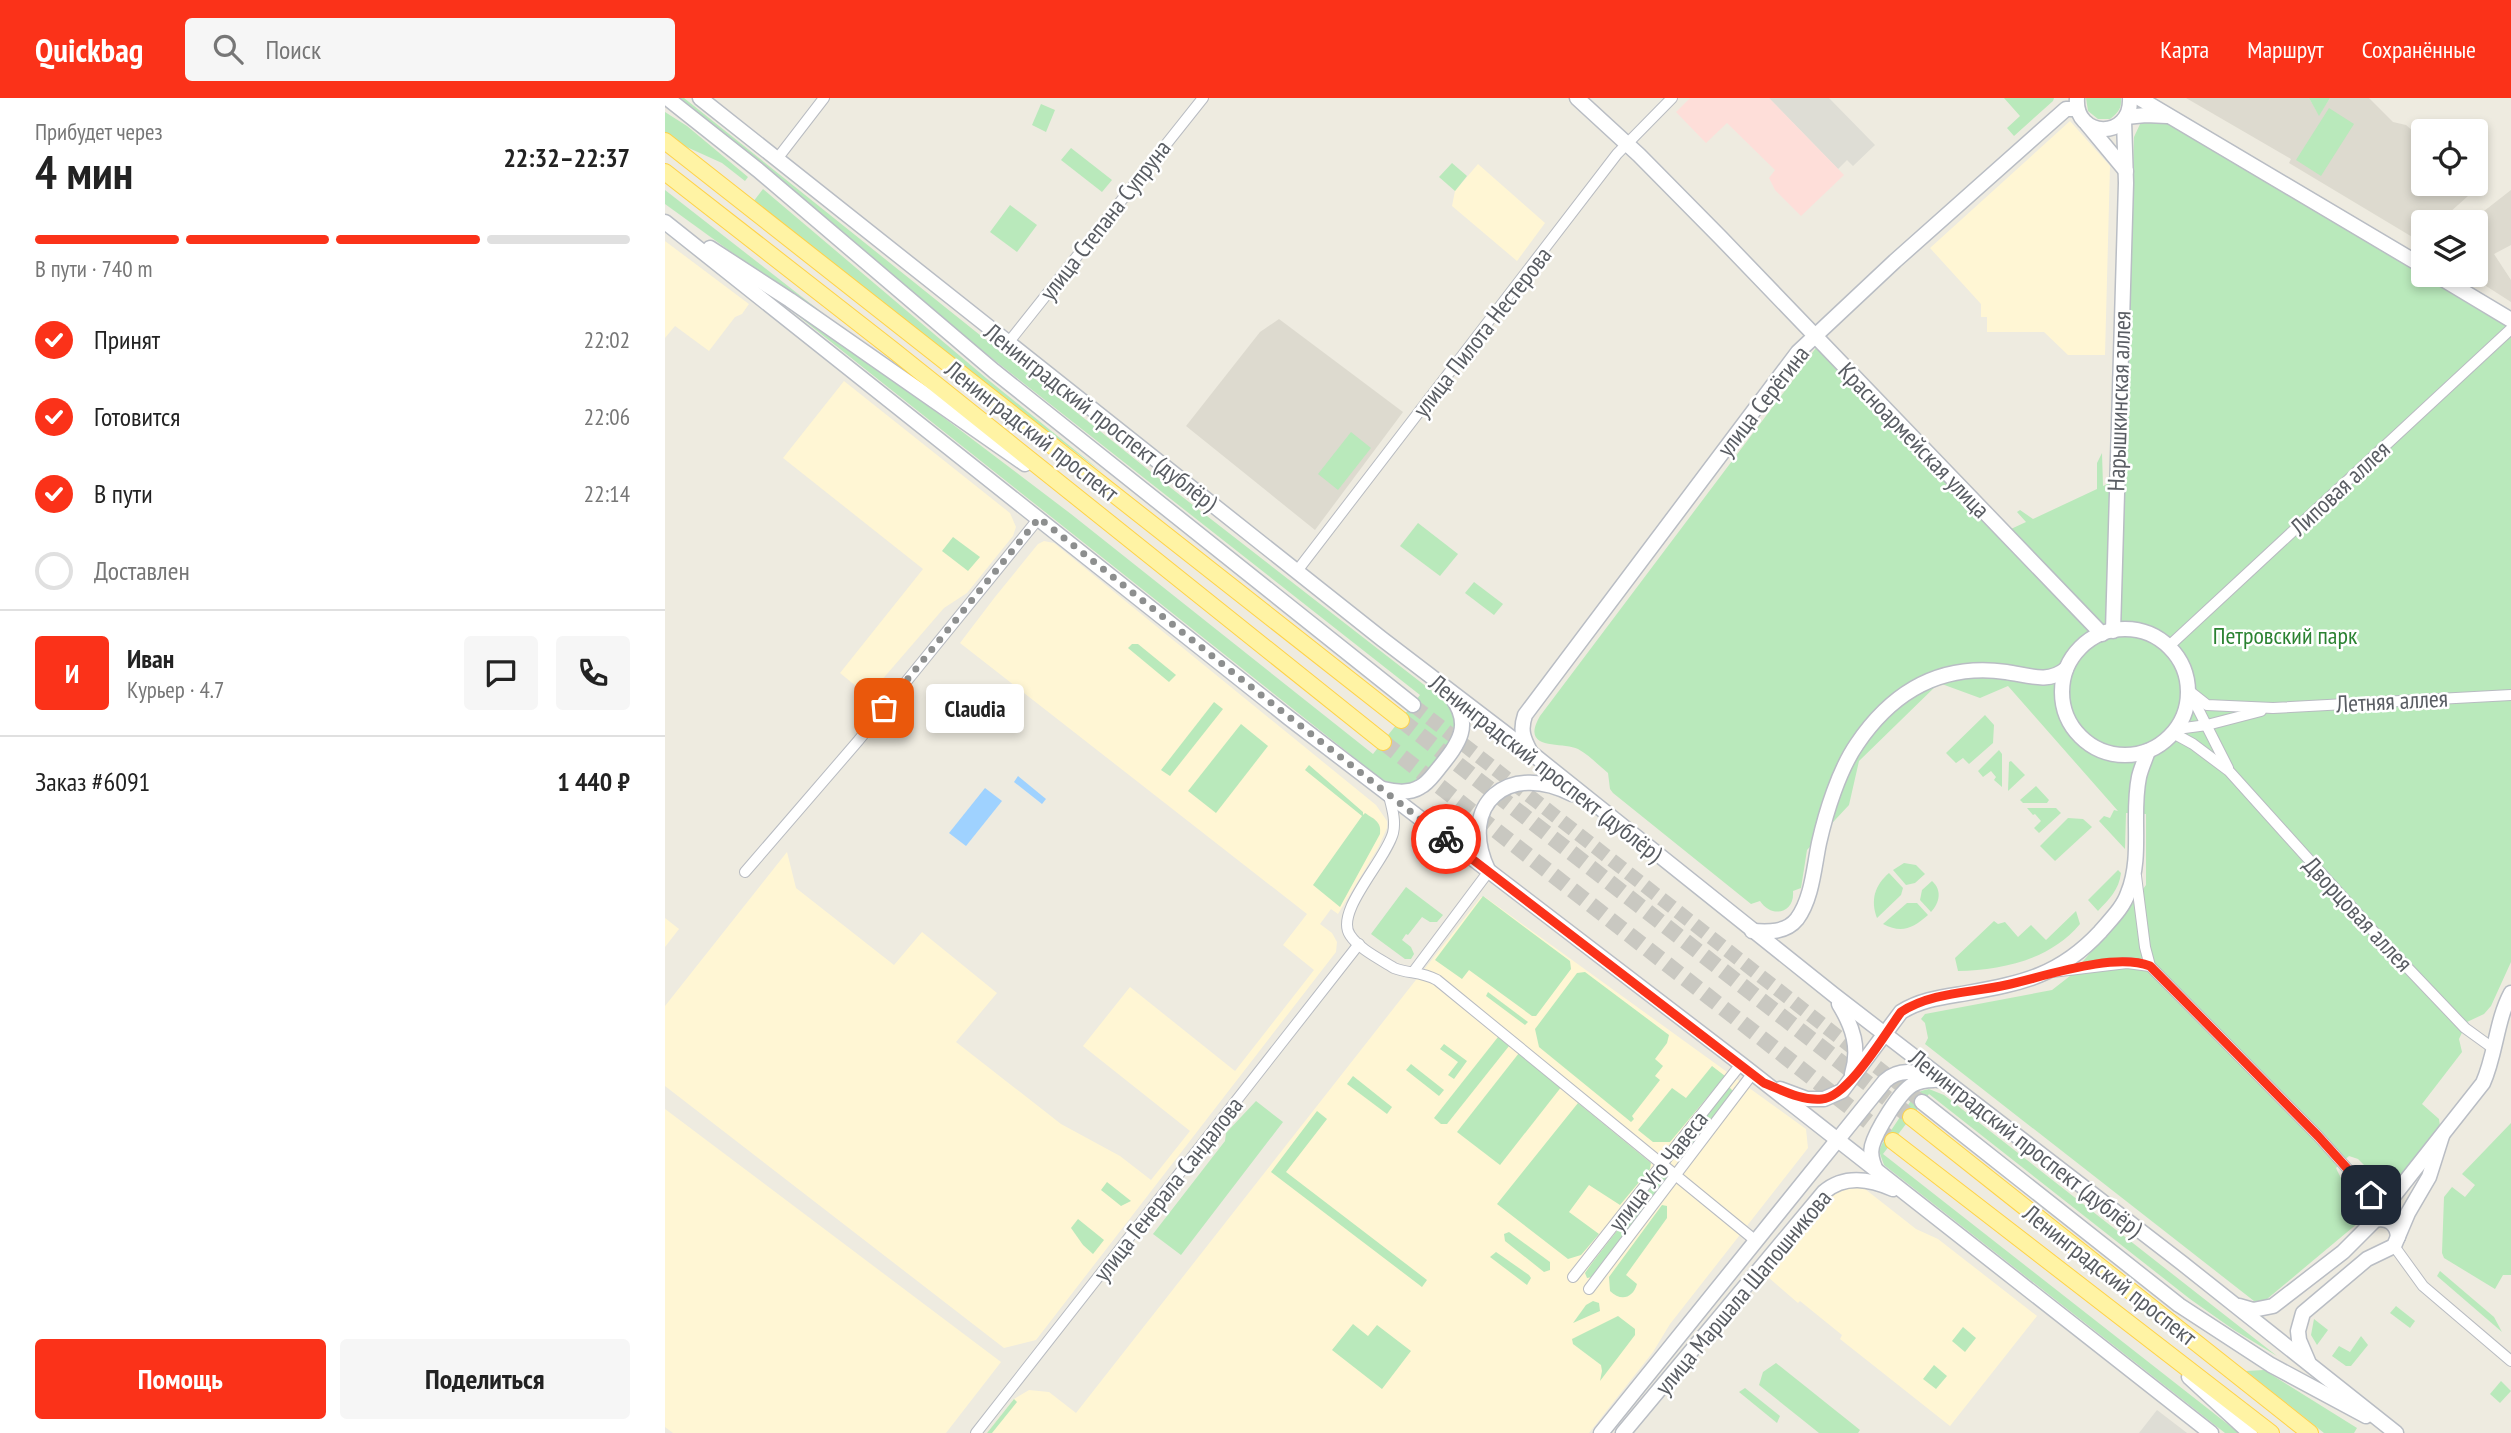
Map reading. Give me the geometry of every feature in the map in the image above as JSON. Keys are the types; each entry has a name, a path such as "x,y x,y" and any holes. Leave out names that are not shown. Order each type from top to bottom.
{"main road":[{"name":"Ленинградский проспект (дублёр)","path":"700,98 1530,752 1752,931 2396,1433"},
{"name":"Красноармейская улица","path":"1577,98 1627,144 2108,632"},
{"name":"Нарышкинская аллея","path":"2108,632 2126,172 2125,119 2130,98"},
{"path":"2139,98 2411,259"},
{"name":"Ленинградский проспект (дублёр)","path":"667,99 758,170 1004,380 1413,705"},
{"path":"2077,103 2086,123 2126,172"},
{"name":"улица Серёгина","path":"1530,752 1523,737 1525,715 1798,352 1895,261 2066,109 2077,103"},
{"path":"2086,123 2106,130 2116,127 2125,119 2146,115 2167,116"},
{"name":"Ленинградский проспект","path":"665,141 1401,720"},
{"name":"Ленинградский проспект","path":"665,172 893,350 1383,742"},
{"path":"665,220 790,300 881,366 1080,501"},
{"path":"665,220 1389,796 1753,1073 2211,1433"},
{"path":"2456,287 2511,320"},
{"path":"2130,630 2146,633 2168,647 2183,668 2188,690 2187,704 2175,731 2160,745 2148,751 2126,755 2093,747 2079,736 2063,705 2062,687 2067,669 2081,647 2108,632 2130,630"},
{"path":"1752,931 1771,932 1784,929 1796,920 1807,898 1825,820 1851,752 1893,703 1922,683 1950,673 2003,671 2046,679 2057,677 2067,669"},
{"path":"1370,781 1382,789 1411,791 1428,781 1456,747 1462,721 1455,701 1443,686"},
{"path":"1753,1073 1808,1099 1824,1100 1842,1091 1901,1012 1913,1004 2006,985 2049,973 2079,951 2120,909 2128,895 2135,865 2138,786 2148,751"},
{"path":"1489,871 1478,844 1479,823 1490,802 1508,787 1529,781 1543,782 1598,808"},
{"path":"2234,1305 2253,1310 2273,1306 2343,1252 2371,1224 2483,1083 2511,993"},
{"path":"1834,995 1850,1023 1855,1039 1857,1060 1850,1082"},
{"name":"улица Маршала Шапошникова","path":"1601,1433 1892,1075 1915,1072 1946,1083"},
{"path":"1875,1168 1871,1158 1876,1134 1903,1093 1911,1085 1923,1080 1946,1083"},
{"name":"Ленинградский проспект (дублёр)","path":"1922,1102 2179,1305 2271,1366 2396,1433"},
{"name":"Ленинградский проспект","path":"1911,1117 2310,1433"},
{"path":"2309,1363 2299,1340 2299,1322 2303,1313 2367,1259 2391,1245 2429,1177 2442,1136"},
{"name":"Ленинградский проспект","path":"1893,1141 2271,1433"},
{"name":"улица Маршала Шапошникова","path":"1623,1433 1830,1187 1853,1180 1872,1181 1895,1189 1916,1202"},
{"path":"2371,1224 2382,1219 2396,1227 2391,1245"},
{"path":"2371,1224 2368,1244 2372,1249 2391,1245"},
{"path":"2154,1342 2211,1399 2250,1433"}],"street":[{"path":"777,159 824,98"},
{"name":"улица Степана Супруна","path":"1008,343 1203,98"},
{"name":"улица Пилота Нестерова","path":"1297,571 1617,154 1672,98"},
{"name":"Липовая аллея","path":"2168,647 2511,329"},
{"path":"745,872 858,740 1039,518"},
{"name":"Летняя аллея","path":"2188,690 2207,705 2273,708 2511,695"},
{"name":"Дворцовая аллея","path":"2188,690 2229,771"},
{"name":"Летняя аллея","path":"2175,731 2273,708"},
{"name":"Дворцовая аллея","path":"2175,731 2229,771 2465,1028 2494,1049"},
{"path":"1389,796 1394,820 1392,835 1350,909 1345,922 1351,937 1394,968 1414,971 1437,980 1756,1241"},
{"path":"2135,865 2145,947 2150,966 2318,1136 2371,1195 2375,1210 2371,1224"},
{"path":"1414,971 1489,871"},
{"name":"улица Генерала Сандалова","path":"976,1433 1359,944"},
{"path":"2049,973 2127,963 2150,966"},
{"name":"улица Уго Чавеса","path":"1573,1277 1663,1164 1753,1073"},
{"name":"улица Уго Чавеса","path":"1589,1289 1753,1073"},
{"path":"2391,1245 2423,1286 2511,1361"}],"shaded area":[{"path":"1690,98 1769,98 1844,175 1801,216 1775,190 1769,178 1775,170 1727,123 1706,143 1676,112"},
{"path":"1769,98 1829,98 1875,145 1853,166 1847,160 1838,169"},
{"path":"2186,98 2309,98 2319,115 2330,98 2369,98 2393,122 2406,125 2411,129 2411,196 2468,196 2452,210 2411,210 2411,236 2289,163 2291,159"},
{"path":"2070,121 2110,166 2105,355 2068,355 2044,332 1987,332 1987,317 1981,317 1981,304 1930,248"},
{"path":"1478,164 1545,223 1517,261 1452,206 1455,191"},
{"path":"2511,190 2511,245 2494,254 2511,280 2511,302 2488,287 2488,210 2485,210"},
{"path":"665,241 749,304 742,314 735,317 709,351 675,326 665,338"},
{"path":"1279,319 1403,412 1315,530 1186,426 1260,332"},
{"path":"844,381 1010,513 1016,527 1013,536 967,593 944,608 868,696 840,673 923,569 783,458"},
{"path":"1044,541 1054,543 1376,805 1387,821 1387,828 1338,914 1331,909 1320,924 1332,933 1337,942 1336,952 1036,1340 1004,1348 665,1086 665,1006 787,852 796,888 894,965 922,932 997,993 956,1042 1061,1124 1120,1156 1151,1180 1190,1131 1083,1046 1130,987 1235,1071 1314,970 1283,945 1307,914 960,643 1038,544"},
{"path":"1481,897 1485,897 1806,1129 1808,1148 1670,1324 1653,1352 1589,1433 987,1433 1014,1399 1029,1390 1049,1392 1076,1413"},
{"path":"665,918 679,929 665,947"},
{"path":"665,1109 1001,1362 946,1433 673,1433 665,1427"},
{"path":"1854,1186 1865,1189 1916,1229 1938,1239 2037,1316 1950,1426 1840,1339 1842,1335 1768,1277 1783,1251 1832,1191"},
{"path":"2157,1410 2187,1433 2139,1433"}],"green space":[{"path":"680,98 684,98 1171,488 1441,698 1452,711 1455,724 1449,742 1431,770 1418,781 1408,785 1394,784 1380,778 787,307 939,414 1071,514 1373,754 1420,695 928,308 769,170"},
{"path":"2004,98 2054,98 2014,136 2007,128 2020,116"},
{"path":"2086,98 2121,98 2121,105 2110,119 2098,119 2088,111"},
{"path":"2309,98 2330,98 2319,116"},
{"path":"1041,104 1055,110 1046,132 1032,125"},
{"path":"2329,108 2354,124 2321,176 2296,160"},
{"path":"665,112 687,126 748,177 745,181 722,163 680,144 665,132"},
{"name":"Петровский парк","path":"2159,119 2176,125 2411,268 2411,287 2442,287 2511,329 2511,962 2491,1006 2484,1014 2467,1022 2459,1039 2462,1052 2422,1104 2439,1119 2440,1126 2394,1182 2380,1181 2358,1159 2349,1156 2336,1168 2354,1202 2358,1223 2260,1302 2254,1301 1925,1044 1928,1038 1925,1023 1921,1019 1925,1014 2052,990 2070,976 2146,885 2146,814 2126,813 2125,849 2099,821 2104,816 2110,818 2114,810 2118,811 2008,686 1980,698 1939,683 1859,761 1849,805 1807,850 1801,888 1793,891 1793,898 1787,909 1776,912 1765,907 1760,901 1751,904 1613,793 1608,773 1586,754 1571,747 1545,743 1535,735 1540,716 1818,345 1998,535 2026,522 2017,512 2020,510 2033,519 2097,489 2097,463 2102,453 2103,486 2124,476 2134,137 2141,122"},
{"path":"1071,148 1112,180 1102,192 1061,160"},
{"path":"1452,163 1467,176 1455,191 1439,177"},
{"path":"763,189 986,378 1103,473 753,202"},
{"path":"665,190 884,361 665,204"},
{"path":"1010,205 1037,225 1017,252 990,232"},
{"path":"1351,432 1371,448 1338,490 1318,474"},
{"path":"1418,523 1458,554 1440,576 1400,546"},
{"path":"953,537 980,557 968,571 942,551"},
{"path":"1474,582 1503,604 1494,615 1465,593"},
{"path":"1132,644 1138,644 1176,675 1169,682 1128,648"},
{"path":"1214,702 1223,709 1170,776 1161,770"},
{"path":"1985,715 1994,725 1993,743 1969,764 1963,758 1956,763 1946,753"},
{"path":"1241,724 1268,746 1216,813 1188,791"},
{"path":"1999,750 2002,754 2002,787 1994,780 1996,777 1991,771 1983,777 1978,771"},
{"path":"2009,762 2025,775 2008,791"},
{"path":"1309,765 1363,812 1363,815 1365,813 1380,826 1380,834 1340,907 1313,885 1362,816 1305,770"},
{"path":"2036,786 2049,800 2047,803 2023,803 2020,800"},
{"path":"2027,808 2056,808 2061,813 2039,833 2034,828 2041,821"},
{"path":"2068,818 2083,819 2092,827 2055,861 2040,846"},
{"path":"1904,863 1916,865 1925,874 1915,883 1906,885 1893,870"},
{"path":"2118,870 2121,873 2116,889 2098,911 2088,900"},
{"path":"1889,873 1903,888 1901,895 1877,918 1875,893"},
{"path":"1932,881 1939,896 1931,912 1920,900 1922,890"},
{"path":"1406,887 1443,915 1437,922 1430,922 1422,917 1408,935 1406,934 1402,940 1411,947 1414,954 1411,959 1405,959 1371,934"},
{"path":"1483,896 1570,961 1571,969 1536,1016 1532,1016 1469,970 1462,979 1435,960"},
{"path":"1907,903 1917,903 1928,915 1902,929 1883,924"},
{"path":"2076,911 2080,924 2068,936 2040,954 2008,965 1958,971 1955,958 1994,921 1998,924 2005,922 2018,937 2031,925 2046,940"},
{"path":"1585,972 1669,1035 1667,1043 1655,1059 1663,1066 1655,1076 1660,1080 1632,1116 1634,1119 1631,1122 1539,1047 1535,1029 1577,973"},
{"path":"1488,992 1528,1022 1525,1025 1486,996"},
{"path":"1498,1037 1509,1046 1447,1124 1441,1124 1434,1118"},
{"path":"1444,1044 1467,1061 1454,1079 1448,1075 1458,1062 1440,1049"},
{"path":"1519,1053 1562,1086 1500,1165 1457,1132"},
{"path":"1411,1064 1444,1090 1439,1096 1406,1070"},
{"path":"1712,1066 1725,1076 1670,1142 1653,1142 1638,1130 1672,1088 1686,1098"},
{"path":"1353,1076 1392,1107 1387,1114 1347,1084"},
{"path":"1729,1087 1734,1092 1682,1159 1677,1154"},
{"path":"1929,1089 1944,1095 2277,1356 2190,1299 1929,1094 1883,1154 2239,1433 2225,1433 1884,1165 1879,1151 1882,1144 1914,1096"},
{"path":"1256,1101 1283,1122 1181,1255 1153,1234 1225,1141 1226,1133"},
{"path":"1578,1103 1651,1163 1650,1169 1620,1205 1589,1185 1569,1212 1599,1234 1581,1255 1568,1259 1497,1204"},
{"path":"1317,1111 1327,1119 1286,1172 1427,1280 1422,1287 1271,1172"},
{"path":"2511,1123 2511,1275 2503,1275 2495,1289 2444,1258 2444,1197 2452,1187 2465,1197 2475,1185 2462,1174"},
{"path":"1665,1169 1671,1173 1592,1277 1587,1278 1585,1273 1592,1263"},
{"path":"1107,1182 1131,1201 1121,1206 1101,1190"},
{"path":"1662,1205 1667,1206 1667,1218 1626,1275 1637,1284 1635,1289 1626,1297 1618,1297 1610,1291 1609,1277"},
{"path":"1078,1219 1104,1240 1093,1254 1071,1228"},
{"path":"1509,1232 1550,1262 1550,1270 1544,1272 1505,1241 1504,1234"},
{"path":"1496,1252 1529,1275 1531,1278 1527,1285 1490,1257"},
{"path":"2440,1271 2494,1317 2502,1332 2437,1276"},
{"path":"1593,1301 1599,1303 1600,1311 1573,1323 1586,1305"},
{"path":"2396,1306 2415,1321 2410,1328 2390,1313"},
{"path":"1618,1316 1635,1329 1635,1335 1600,1381 1601,1365 1573,1344 1572,1339"},
{"path":"2314,1319 2328,1330 2317,1345 2311,1335"},
{"path":"1353,1324 1368,1336 1377,1325 1411,1351 1382,1389 1332,1350"},
{"path":"1963,1327 1976,1338 1965,1352 1952,1341"},
{"path":"2361,1336 2368,1345 2351,1366 2346,1366 2332,1356 2339,1346 2350,1352"},
{"path":"1776,1363 1860,1430 1858,1433 1819,1433 1759,1385 1763,1372"},
{"path":"1934,1365 1947,1376 1936,1389 1923,1379"},
{"path":"2264,1370 2357,1428 2354,1433 2324,1433 2246,1371"},
{"path":"2501,1381 2511,1391 2500,1403 2490,1394"},
{"path":"1745,1388 1780,1416 1777,1423 1739,1392"},
{"path":"1014,1399 1017,1402 992,1433 987,1433"}],"water":[{"path":"1018,776 1046,799 1042,804 1014,782"},
{"path":"985,788 1002,801 966,846 949,833"}],"tunnel":[{"path":"1413,705 1922,1102"},
{"path":"1401,720 1911,1117"},
{"path":"1383,742 1893,1141"}],"way so far":[{"path":"884,708 1039,518 1446,839"}],"place":[{"name":"Claudia","path":"884,708"}],"route":[{"path":"1446,839 1764,1083 1808,1099 1824,1100 1842,1091 1901,1012 1913,1004 2006,985 2049,973 2127,963 2150,966 2318,1136 2371,1195"}]}
